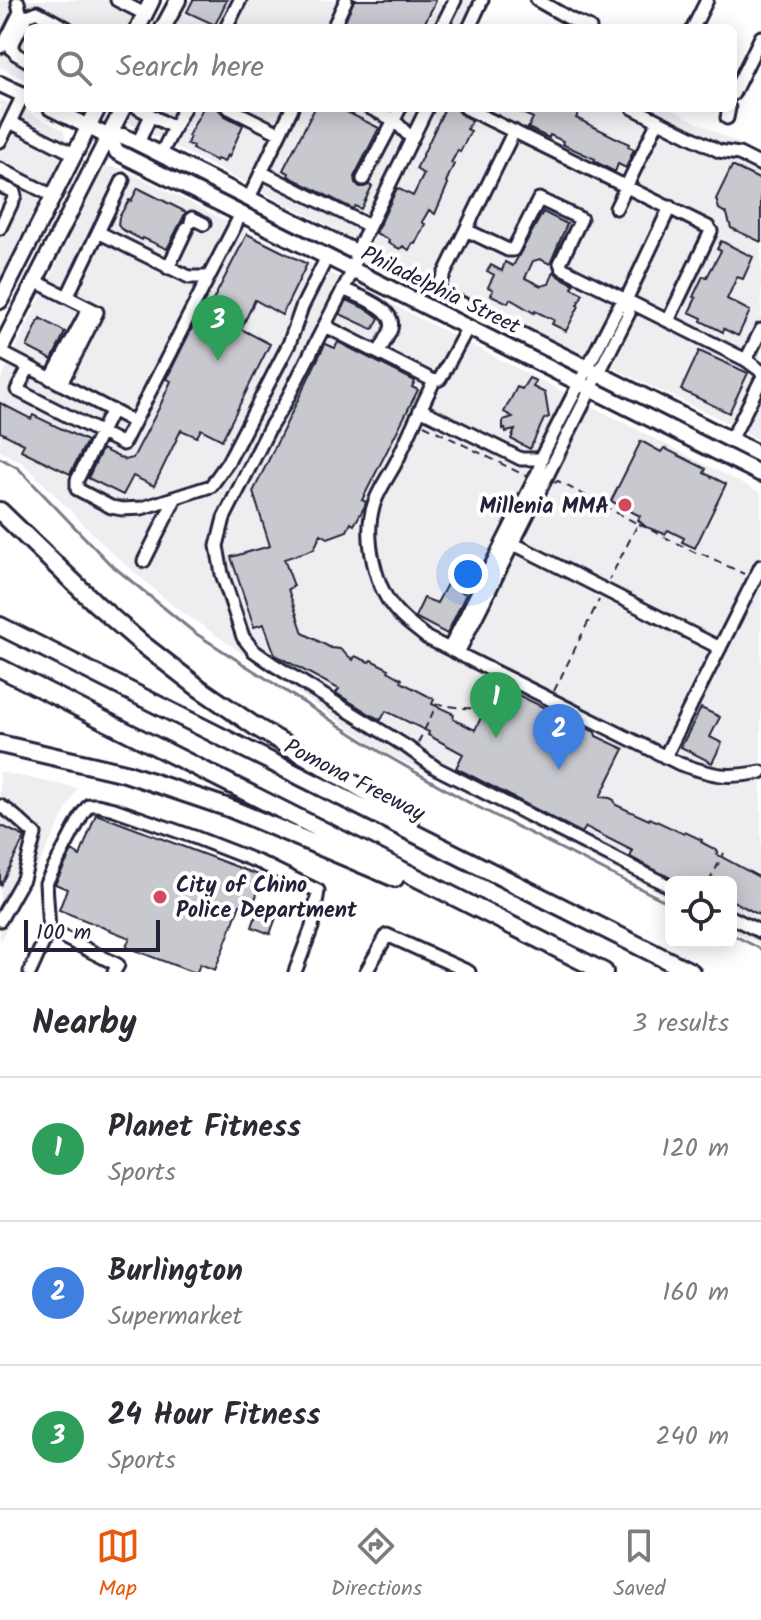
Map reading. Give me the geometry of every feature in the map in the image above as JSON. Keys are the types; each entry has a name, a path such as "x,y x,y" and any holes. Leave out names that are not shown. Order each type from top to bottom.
{"highway":[{"path":"0,511 96,604 199,688 256,727 385,802 429,841"},
{"name":"Pomona Freeway","path":"0,626 691,972"},
{"path":"0,668 604,972"},
{"path":"0,744 125,773 229,808 517,928"}],"main road":[{"path":"165,24 178,0"},
{"path":"1,86 24,96"},
{"name":"Philadelphia Street","path":"59,112 109,137 123,136 161,154 761,455"},
{"path":"0,301 8,272 53,196 96,112"},
{"path":"0,351 121,112"},
{"name":"Philadelphia Street","path":"109,137 117,152 761,474"},
{"path":"241,214 248,209 267,216 284,215"},
{"path":"0,333 21,286 20,280 8,272"}],"street":[{"path":"117,0 149,7"},
{"path":"228,24 240,0"},
{"path":"335,24 346,0"},
{"path":"443,24 455,0"},
{"path":"471,24 482,0"},
{"path":"537,0 581,24"},
{"path":"695,24 707,0"},
{"path":"0,47 20,12 18,2"},
{"path":"24,59 12,49 27,16 37,12 60,24"},
{"path":"737,86 761,37"},
{"path":"0,141 24,98"},
{"path":"145,112 174,128"},
{"path":"161,154 182,112"},
{"path":"237,112 279,133"},
{"path":"249,198 290,112"},
{"path":"378,112 394,120 412,139"},
{"path":"363,179 398,112"},
{"path":"425,112 357,251 353,270 224,518 217,546 218,560 243,637 254,651 436,768 665,884"},
{"path":"482,112 708,227 711,231 668,321"},
{"path":"641,112 719,151 739,154 761,165"},
{"path":"138,143 151,115"},
{"path":"616,208 658,121"},
{"path":"10,122 74,154"},
{"path":"436,291 514,131"},
{"path":"0,169 53,196"},
{"path":"261,172 369,226"},
{"path":"67,297 123,180"},
{"path":"0,186 14,192 15,196 0,228"},
{"path":"466,230 513,250 539,199 581,219 560,263 562,268 746,360 761,371"},
{"path":"453,651 593,370 629,313 626,300 670,207"},
{"path":"29,367 17,390 123,444 241,214"},
{"path":"168,268 192,218 204,224"},
{"path":"98,232 189,277 209,277"},
{"path":"112,410 77,480 77,489 111,507 122,509 142,508 211,486 228,462 289,344 302,307 327,257"},
{"path":"35,281 97,312 56,382"},
{"path":"343,289 384,309 389,315 391,329 379,353"},
{"path":"56,382 85,306"},
{"path":"325,326 434,381"},
{"path":"468,327 440,379 434,381 374,504 369,535 374,563 380,584 397,613 427,638 680,764 717,776 737,777 761,772"},
{"path":"746,360 761,330"},
{"path":"0,351 134,422"},
{"path":"731,440 761,380"},
{"path":"539,482 544,452 585,386"},
{"path":"417,415 521,459 541,459"},
{"path":"144,561 175,499"},
{"path":"509,541 720,648"},
{"path":"665,757 758,571"},
{"path":"30,972 49,930 46,883 89,805 127,813 234,852 318,891 312,927 295,972"},
{"path":"0,806 9,810 35,834 23,879 0,920"},
{"path":"737,920 761,932"},
{"path":"49,930 118,965 114,972"},
{"path":"366,972 387,935 469,972"}],"path":[{"path":"417,415 551,488 558,481 744,575 758,571"},
{"path":"550,699 638,524"},
{"path":"413,751 437,704 476,707 483,703 492,686 500,684"},
{"path":"712,876 724,853"}],"shaded area":[{"path":"0,0 142,0 130,24 24,24 24,79 0,67"},
{"path":"189,0 480,0 469,24 177,24"},
{"path":"0,99 63,130 69,148 0,279"},
{"path":"132,112 427,112 364,244 127,122"},
{"path":"436,112 677,112 761,155 761,441 724,421 365,249"},
{"path":"104,166 121,168 761,493 761,945 737,933 737,876 665,876 665,896 381,750 171,604 111,552 23,463 0,451 0,381"},
{"path":"0,772 77,788 0,942"}],"building":[{"path":"193,0 227,0 215,24 187,12"},
{"path":"354,0 435,0 424,24 344,24"},
{"path":"201,112 221,112 243,125 224,162 192,149 193,146 187,144"},
{"path":"313,112 347,112 379,128 354,177 360,187 372,186 361,209 355,206 353,209 288,176 289,173 283,170"},
{"path":"443,112 459,112 472,120 467,129 471,131 451,163 454,164 446,182 448,184 435,214 429,210 415,244 409,250 403,246 400,249 376,233 397,188 413,196 424,174 416,169"},
{"path":"520,112 579,112 576,118 634,149 626,168 618,164 615,172 562,144 563,141 528,128 533,118"},
{"path":"732,166 761,180 761,242 731,228 727,214 719,209 716,199"},
{"path":"138,188 186,212 167,249 142,240 118,225 119,217"},
{"path":"543,212 567,224 550,264 540,259 533,261 525,278 541,286 549,284 554,271 583,294 566,331 552,324 554,320 510,299 508,303 491,295 493,290 488,287 494,275 487,271 491,265 502,271 505,262 513,266"},
{"path":"247,234 307,264 282,315 255,300 241,329 270,344 222,440 201,429 197,437 181,430 154,486 133,476 123,495 88,478 102,449 125,460 133,458 159,408 171,381 166,379 196,320 200,322 207,312"},
{"path":"721,241 753,257 743,279 737,277 727,299 750,311 738,336 724,329 723,332 689,312 703,276 707,277 721,251 717,249"},
{"path":"347,300 379,318 374,328 340,314"},
{"path":"40,318 65,332 52,360 27,347"},
{"path":"338,342 415,381 412,387 418,390 362,500 366,502 365,506 354,525 351,523 347,531 328,538 321,534 314,549 284,559 294,586 288,589 303,633 331,648 340,649 353,660 355,656 369,662 371,660 389,669 402,679 401,682 434,699 432,704 454,714 453,719 475,730 497,685 624,749 600,797 610,798 616,805 702,840 718,851 716,854 761,878 761,916 737,903 737,876 666,876 630,857 633,851 586,827 582,833 456,768 463,754 428,735 429,732 386,711 381,720 373,716 336,693 339,689 275,655 264,624 254,627 231,557 270,546 253,492 325,344 335,348"},
{"path":"699,351 748,373 729,413 681,390"},
{"path":"529,378 536,381 533,387 545,393 549,417 544,419 530,449 511,439 515,430 506,432 503,429 503,420 513,417 504,412 517,387 522,389"},
{"path":"0,403 87,441 70,474 21,450 24,444 0,432"},
{"path":"641,441 661,452 664,448 706,469 704,473 726,484 695,548 668,530 665,534 646,527 638,520 640,516 611,501"},
{"path":"447,584 466,594 447,634 415,617 424,598 437,603"},
{"path":"701,708 720,717 710,737 722,743 712,763 681,747"},
{"name":"City of Chino Police Department","path":"96,814 264,877 251,909 240,905 215,970 200,964 197,972 192,972 126,947 130,938 59,910 67,889 55,884 72,851 80,856"},
{"path":"0,825 25,837 0,886"},
{"path":"259,907 277,915 270,934 252,927"}],"waterway":[{"path":"0,458 18,468 109,563 195,633 382,753 468,802 665,901"},
{"path":"737,937 761,949"}],"place":[{"name":"24 Hour Fitness","path":"218,361"},
{"name":"Millenia MMA","path":"625,505"},
{"name":"Planet Fitness","path":"496,738"},
{"name":"Burlington","path":"559,770"},
{"name":"City of Chino Police Department","path":"160,897"}]}
